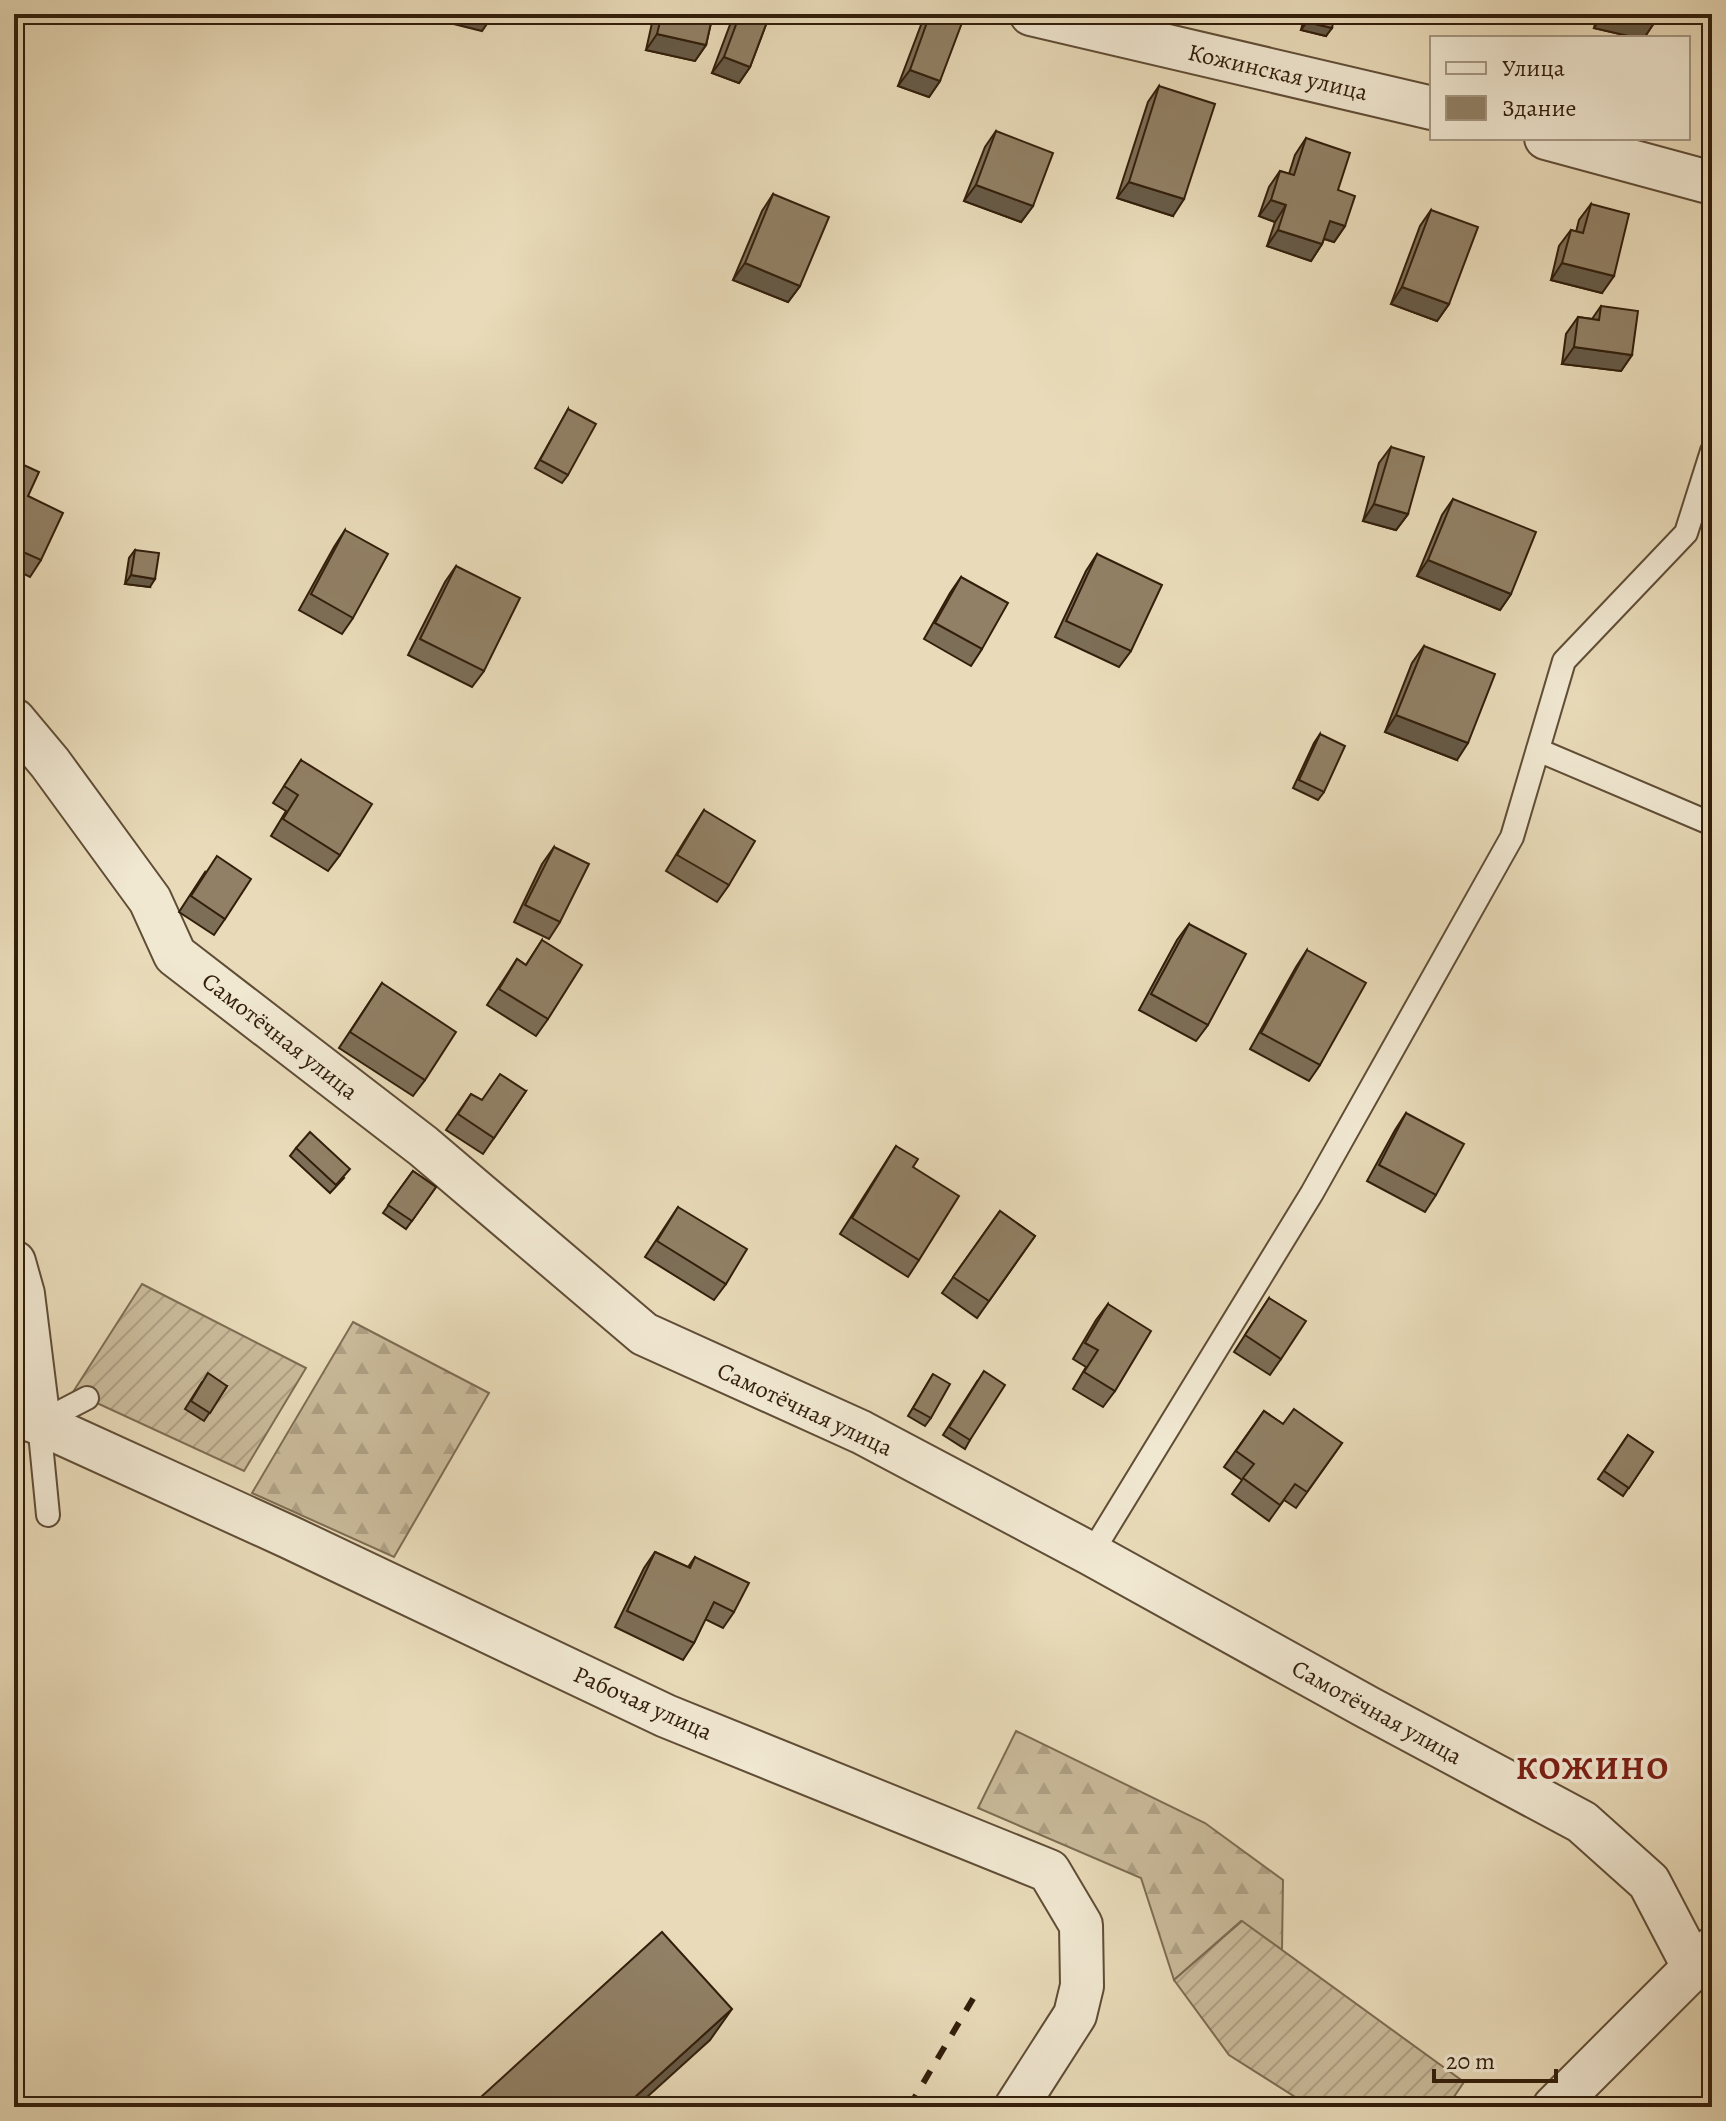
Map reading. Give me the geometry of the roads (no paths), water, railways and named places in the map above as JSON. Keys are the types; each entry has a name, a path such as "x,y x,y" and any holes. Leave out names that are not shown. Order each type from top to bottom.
{"street":[{"name":"Кожинская улица","path":"1031,14 1430,108"},
{"path":"1553,140 1712,183"},
{"name":"Самотёчная улица","path":"14,720 50,763 150,900 175,955 423,1146 644,1334 861,1432 1582,1822 1649,1882 1703,1959"},
{"path":"14,1262 23,1294 22,1429"},
{"name":"Рабочая улица","path":"22,1429 289,1537 666,1716 1049,1871 1081,1925 1082,1986 1075,2015 1016,2107"},
{"path":"1554,2107 1703,1959"}],"lane":[{"path":"1091,1554 1312,1193 1512,837 1564,661 1686,533 1712,451"},
{"path":"1538,750 1712,824"},
{"path":"48,1515 22,1429 87,1398"}],"railway":[{"path":"909,2107 977,1992"}],"district":[{"name":"КОЖИНО","path":"1593,1768"}]}
